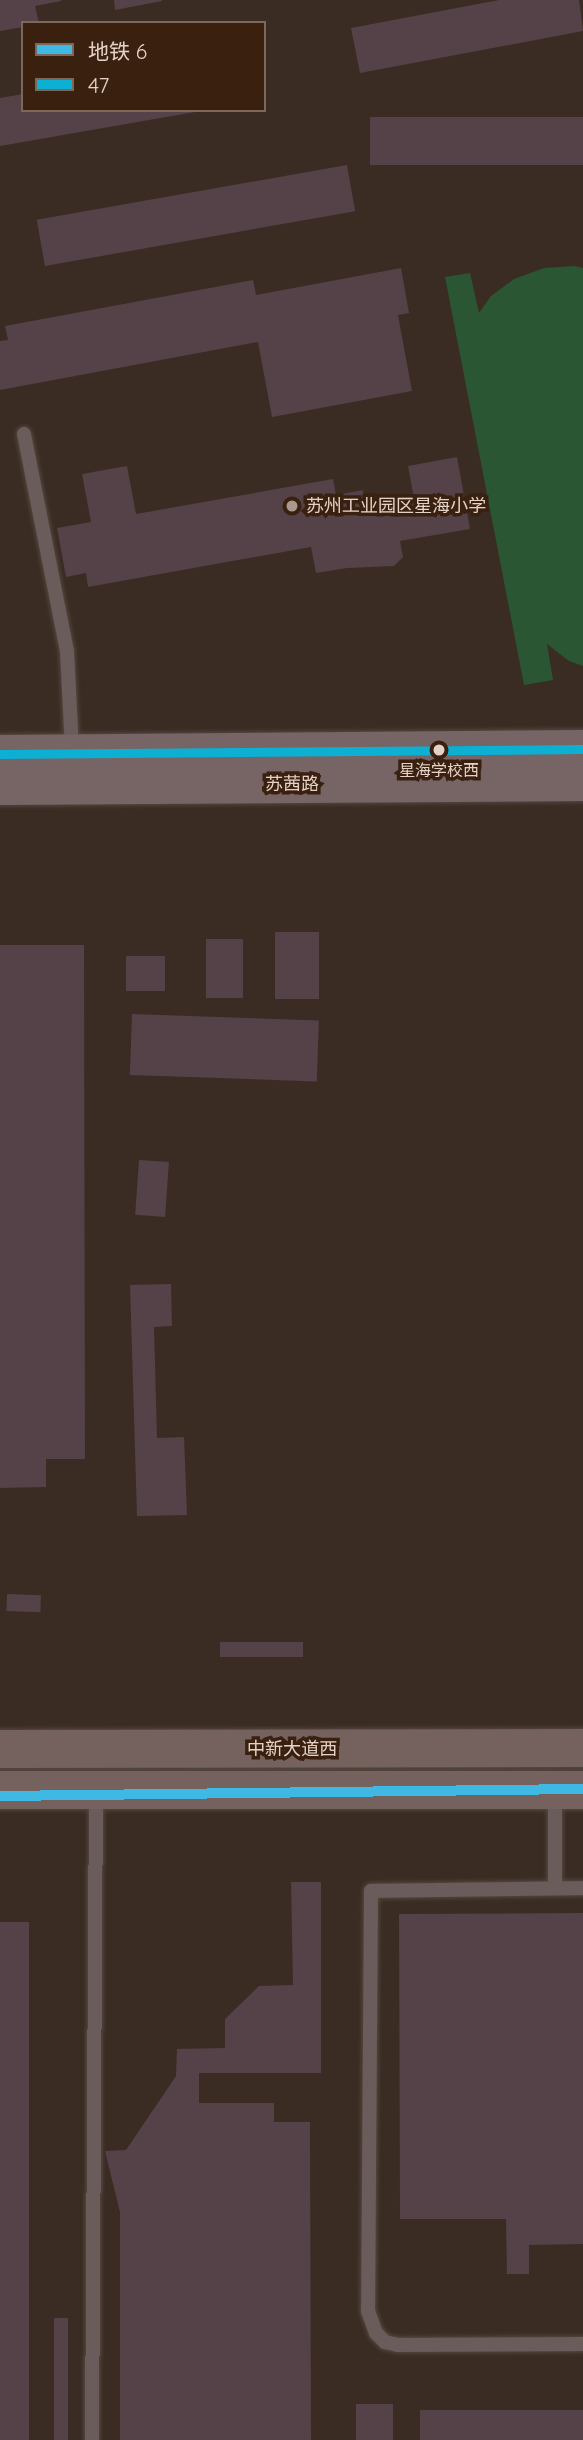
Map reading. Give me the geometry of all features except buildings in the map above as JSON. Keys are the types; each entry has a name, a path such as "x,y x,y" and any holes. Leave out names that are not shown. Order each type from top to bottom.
{"main road":[{"name":"苏茜路","path":"0,754 583,749"},
{"name":"苏茜路","path":"0,786 583,782"},
{"name":"中新大道西","path":"0,1749 583,1748"},
{"path":"0,1790 569,1791"}],"lane":[{"path":"24,434 67,651 72,754"},
{"path":"92,2440 96,1791"},
{"path":"555,1888 569,1791"},
{"path":"583,1888 370,1891 368,2311 376,2333 385,2342 398,2345 583,2344"}],"green space":[{"path":"544,268 583,268 583,666 569,661 547,644 553,680 524,685 445,277 470,273 479,313 491,296 514,279"}],"metro line":[{"name":"6","path":"0,1796 583,1789"}],"transit line":[{"name":"47","path":"0,754 583,749"}],"place":[{"name":"苏州工业园区星海小学","path":"292,506"},
{"name":"星海学校西","path":"439,750"}]}
